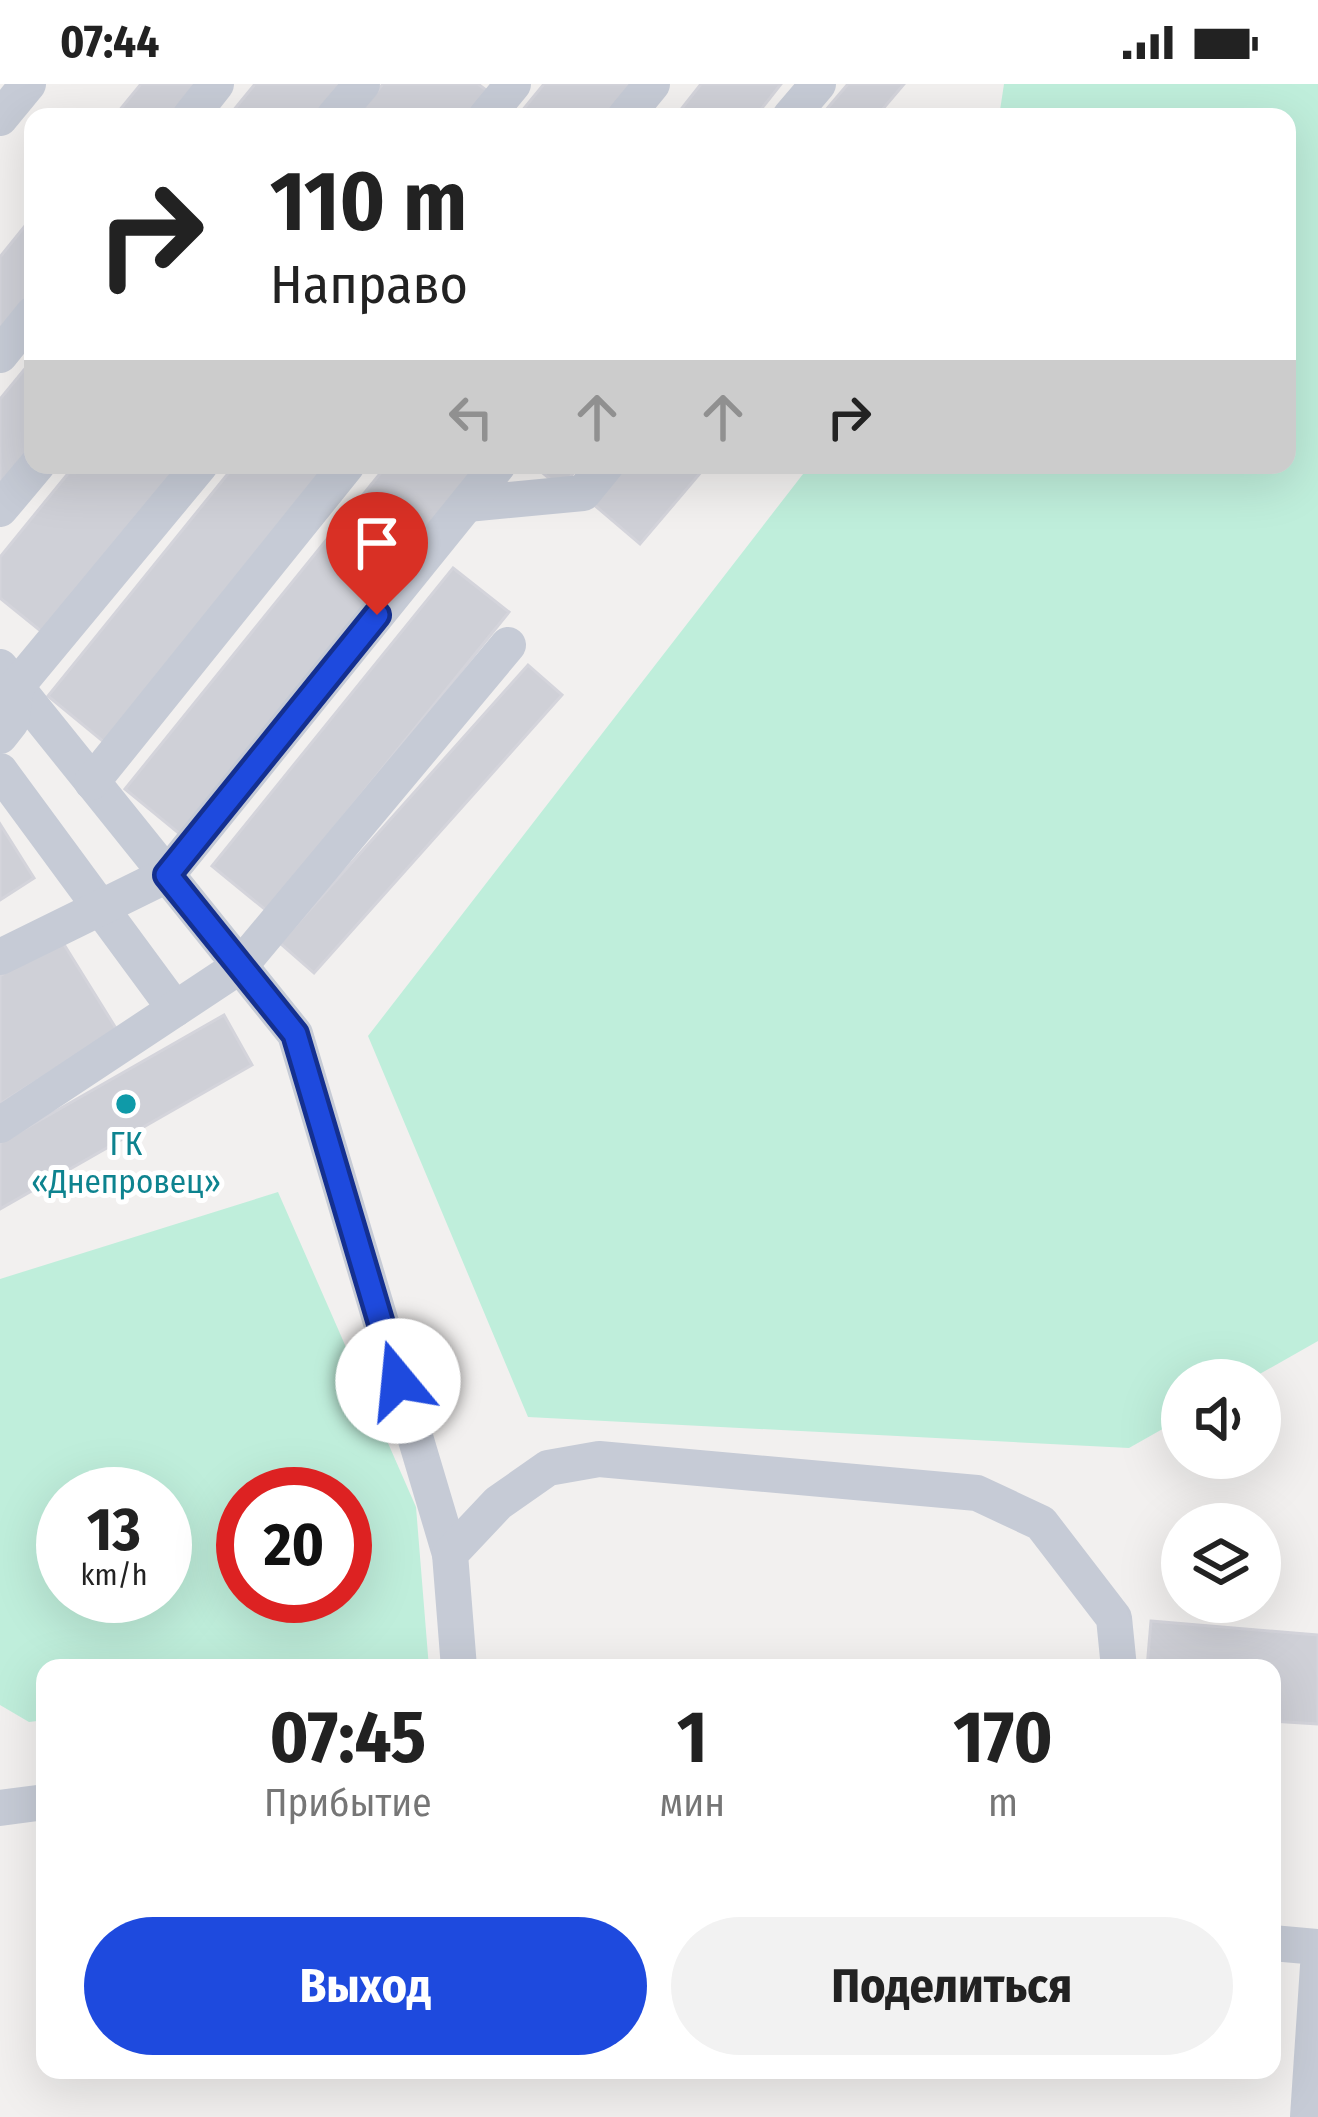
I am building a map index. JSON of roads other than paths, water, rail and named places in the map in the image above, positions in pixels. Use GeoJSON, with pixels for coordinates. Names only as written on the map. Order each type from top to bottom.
{"type":"FeatureCollection","features":[{"type":"Feature","properties":{"kind":"street"},"geometry":{"type":"LineString","coordinates":[[0,118],[28,84]]}},
{"type":"Feature","properties":{"kind":"street"},"geometry":{"type":"LineString","coordinates":[[197,108],[216,84]]}},
{"type":"Feature","properties":{"kind":"street"},"geometry":{"type":"LineString","coordinates":[[342,108],[362,84]]}},
{"type":"Feature","properties":{"kind":"street"},"geometry":{"type":"LineString","coordinates":[[632,108],[652,84]]}},
{"type":"Feature","properties":{"kind":"street"},"geometry":{"type":"LineString","coordinates":[[798,108],[818,84]]}},
{"type":"Feature","properties":{"kind":"street"},"geometry":{"type":"LineString","coordinates":[[0,355],[24,325]]}},
{"type":"Feature","properties":{"kind":"street"},"geometry":{"type":"LineString","coordinates":[[0,509],[29,474]]}},
{"type":"Feature","properties":{"kind":"street"},"geometry":{"type":"LineString","coordinates":[[0,736],[10,722],[8,677],[192,474]]}},
{"type":"Feature","properties":{"kind":"street"},"geometry":{"type":"LineString","coordinates":[[92,782],[339,474]]}},
{"type":"Feature","properties":{"kind":"street"},"geometry":{"type":"LineString","coordinates":[[0,957],[167,875],[492,474]]}},
{"type":"Feature","properties":{"kind":"street"},"geometry":{"type":"LineString","coordinates":[[467,504],[584,493],[599,474]]}},
{"type":"Feature","properties":{"kind":"street"},"geometry":{"type":"LineString","coordinates":[[0,1125],[240,966],[508,645]]}},
{"type":"Feature","properties":{"kind":"street"},"geometry":{"type":"LineString","coordinates":[[8,677],[295,1034],[450,1554],[458,1659]]}},
{"type":"Feature","properties":{"kind":"street"},"geometry":{"type":"LineString","coordinates":[[0,770],[175,1009]]}},
{"type":"Feature","properties":{"kind":"street"},"geometry":{"type":"LineString","coordinates":[[450,1554],[498,1503],[548,1468],[599,1459],[977,1493],[1041,1522],[1114,1618],[1118,1659]]}},
{"type":"Feature","properties":{"kind":"street"},"geometry":{"type":"LineString","coordinates":[[0,1808],[36,1803]]}},
{"type":"Feature","properties":{"kind":"street"},"geometry":{"type":"LineString","coordinates":[[1281,1944],[1318,1947]]}},
{"type":"Feature","properties":{"kind":"street"},"geometry":{"type":"LineString","coordinates":[[1307,2117],[1318,1966]]}},
{"type":"Feature","properties":{"kind":"place","name":"ГК «Днепровец»"},"geometry":{"type":"Point","coordinates":[126,1104]}}]}
